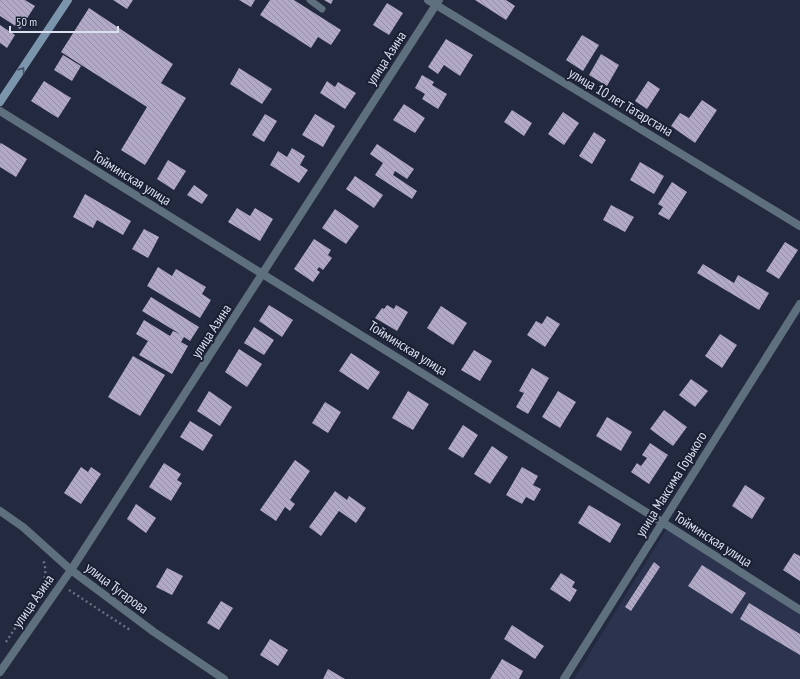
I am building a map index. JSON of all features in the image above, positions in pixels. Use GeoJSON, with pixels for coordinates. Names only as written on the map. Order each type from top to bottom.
{"type":"FeatureCollection","features":[{"type":"Feature","properties":{"kind":"main road"},"geometry":{"type":"LineString","coordinates":[[0,102],[68,0]]}},
{"type":"Feature","properties":{"kind":"street","name":"улица 10 лет Татарстана"},"geometry":{"type":"LineString","coordinates":[[428,0],[437,2],[800,226]]}},
{"type":"Feature","properties":{"kind":"street","name":"улица Азина"},"geometry":{"type":"LineString","coordinates":[[0,672],[71,570],[437,2]]}},
{"type":"Feature","properties":{"kind":"street","name":"Тойминская улица"},"geometry":{"type":"LineString","coordinates":[[0,111],[662,522],[800,610]]}},
{"type":"Feature","properties":{"kind":"street","name":"улица Максима Горького"},"geometry":{"type":"LineString","coordinates":[[564,679],[800,304]]}},
{"type":"Feature","properties":{"kind":"street","name":"улица Тугарова"},"geometry":{"type":"LineString","coordinates":[[0,511],[23,527],[71,570],[154,632],[224,679]]}},
{"type":"Feature","properties":{"kind":"lane"},"geometry":{"type":"LineString","coordinates":[[310,0],[322,9]]}},
{"type":"Feature","properties":{"kind":"path"},"geometry":{"type":"LineString","coordinates":[[4,644],[42,587],[45,578],[45,564],[42,559]]}},
{"type":"Feature","properties":{"kind":"path"},"geometry":{"type":"LineString","coordinates":[[45,578],[60,585],[132,631]]}},
{"type":"Feature","properties":{"kind":"shaded area"},"geometry":{"type":"Polygon","coordinates":[[[666,530],[677,534],[800,614],[800,679],[574,679],[666,530]]]}},
{"type":"Feature","properties":{"kind":"building"},"geometry":{"type":"Polygon","coordinates":[[[0,0],[25,0],[35,6],[20,29],[0,16],[0,0]]]}},
{"type":"Feature","properties":{"kind":"building"},"geometry":{"type":"Polygon","coordinates":[[[113,0],[133,0],[127,9],[113,0]]]}},
{"type":"Feature","properties":{"kind":"building"},"geometry":{"type":"Polygon","coordinates":[[[239,0],[255,0],[251,7],[239,0]]]}},
{"type":"Feature","properties":{"kind":"building"},"geometry":{"type":"Polygon","coordinates":[[[270,0],[294,0],[341,30],[331,45],[318,37],[311,48],[260,15],[270,0]]]}},
{"type":"Feature","properties":{"kind":"building"},"geometry":{"type":"Polygon","coordinates":[[[324,0],[333,0],[331,4],[324,0]]]}},
{"type":"Feature","properties":{"kind":"building"},"geometry":{"type":"Polygon","coordinates":[[[475,0],[506,0],[515,6],[506,20],[475,0]]]}},
{"type":"Feature","properties":{"kind":"building"},"geometry":{"type":"Polygon","coordinates":[[[387,3],[403,13],[389,35],[373,25],[387,3]]]}},
{"type":"Feature","properties":{"kind":"building"},"geometry":{"type":"Polygon","coordinates":[[[89,8],[173,64],[161,83],[186,98],[145,165],[121,150],[147,107],[61,52],[89,8]]]}},
{"type":"Feature","properties":{"kind":"building"},"geometry":{"type":"Polygon","coordinates":[[[0,25],[15,35],[7,48],[0,43],[0,25]]]}},
{"type":"Feature","properties":{"kind":"building"},"geometry":{"type":"Polygon","coordinates":[[[582,35],[599,45],[583,71],[566,60],[582,35]]]}},
{"type":"Feature","properties":{"kind":"building"},"geometry":{"type":"Polygon","coordinates":[[[446,39],[473,55],[460,76],[444,65],[438,74],[428,67],[446,39]]]}},
{"type":"Feature","properties":{"kind":"building"},"geometry":{"type":"Polygon","coordinates":[[[601,54],[619,65],[607,86],[589,75],[601,54]]]}},
{"type":"Feature","properties":{"kind":"building"},"geometry":{"type":"Polygon","coordinates":[[[63,55],[81,66],[72,81],[54,70],[63,55]]]}},
{"type":"Feature","properties":{"kind":"building"},"geometry":{"type":"Polygon","coordinates":[[[239,68],[272,89],[262,104],[230,84],[239,68]]]}},
{"type":"Feature","properties":{"kind":"building"},"geometry":{"type":"Polygon","coordinates":[[[422,75],[434,82],[432,85],[447,94],[438,109],[422,99],[425,94],[415,88],[422,75]]]}},
{"type":"Feature","properties":{"kind":"building"},"geometry":{"type":"Polygon","coordinates":[[[44,81],[71,98],[58,118],[31,101],[44,81]]]}},
{"type":"Feature","properties":{"kind":"building"},"geometry":{"type":"Polygon","coordinates":[[[327,81],[335,87],[338,82],[356,93],[345,109],[320,93],[327,81]]]}},
{"type":"Feature","properties":{"kind":"building"},"geometry":{"type":"Polygon","coordinates":[[[648,81],[660,89],[647,109],[635,101],[648,81]]]}},
{"type":"Feature","properties":{"kind":"building"},"geometry":{"type":"Polygon","coordinates":[[[702,100],[717,110],[695,143],[671,126],[680,113],[689,118],[702,100]]]}},
{"type":"Feature","properties":{"kind":"building"},"geometry":{"type":"Polygon","coordinates":[[[404,104],[425,118],[415,133],[393,120],[404,104]]]}},
{"type":"Feature","properties":{"kind":"building"},"geometry":{"type":"Polygon","coordinates":[[[512,110],[532,123],[524,136],[504,122],[512,110]]]}},
{"type":"Feature","properties":{"kind":"building"},"geometry":{"type":"Polygon","coordinates":[[[563,112],[579,123],[564,145],[548,134],[563,112]]]}},
{"type":"Feature","properties":{"kind":"building"},"geometry":{"type":"Polygon","coordinates":[[[265,114],[277,121],[264,142],[252,135],[265,114]]]}},
{"type":"Feature","properties":{"kind":"building"},"geometry":{"type":"Polygon","coordinates":[[[315,114],[335,126],[323,147],[302,135],[315,114]]]}},
{"type":"Feature","properties":{"kind":"building"},"geometry":{"type":"Polygon","coordinates":[[[594,132],[606,140],[592,164],[579,156],[594,132]]]}},
{"type":"Feature","properties":{"kind":"building"},"geometry":{"type":"Polygon","coordinates":[[[1,143],[27,159],[16,177],[0,167],[1,143]]]}},
{"type":"Feature","properties":{"kind":"building"},"geometry":{"type":"Polygon","coordinates":[[[377,144],[414,169],[407,179],[395,171],[393,175],[417,191],[412,199],[375,175],[383,163],[370,154],[377,144]]]}},
{"type":"Feature","properties":{"kind":"building"},"geometry":{"type":"Polygon","coordinates":[[[292,148],[305,156],[300,165],[308,170],[299,183],[270,165],[278,151],[287,157],[292,148]]]}},
{"type":"Feature","properties":{"kind":"building"},"geometry":{"type":"Polygon","coordinates":[[[168,160],[186,171],[174,190],[157,179],[168,160]]]}},
{"type":"Feature","properties":{"kind":"building"},"geometry":{"type":"Polygon","coordinates":[[[640,162],[664,176],[654,194],[630,180],[640,162]]]}},
{"type":"Feature","properties":{"kind":"building"},"geometry":{"type":"Polygon","coordinates":[[[355,176],[383,195],[374,208],[346,189],[355,176]]]}},
{"type":"Feature","properties":{"kind":"building"},"geometry":{"type":"Polygon","coordinates":[[[672,182],[687,192],[669,220],[658,214],[663,207],[658,204],[672,182]]]}},
{"type":"Feature","properties":{"kind":"building"},"geometry":{"type":"Polygon","coordinates":[[[194,185],[208,195],[202,204],[187,195],[194,185]]]}},
{"type":"Feature","properties":{"kind":"building"},"geometry":{"type":"Polygon","coordinates":[[[85,194],[131,221],[123,235],[97,220],[93,228],[73,217],[85,194]]]}},
{"type":"Feature","properties":{"kind":"building"},"geometry":{"type":"Polygon","coordinates":[[[611,205],[634,217],[625,232],[603,220],[611,205]]]}},
{"type":"Feature","properties":{"kind":"building"},"geometry":{"type":"Polygon","coordinates":[[[237,208],[250,216],[255,208],[273,219],[260,241],[228,222],[237,208]]]}},
{"type":"Feature","properties":{"kind":"building"},"geometry":{"type":"Polygon","coordinates":[[[335,209],[359,226],[346,244],[322,228],[335,209]]]}},
{"type":"Feature","properties":{"kind":"building"},"geometry":{"type":"Polygon","coordinates":[[[144,229],[159,237],[148,258],[132,249],[144,229]]]}},
{"type":"Feature","properties":{"kind":"building"},"geometry":{"type":"Polygon","coordinates":[[[314,239],[331,250],[328,255],[332,258],[323,270],[319,267],[317,270],[320,272],[313,282],[294,269],[314,239]]]}},
{"type":"Feature","properties":{"kind":"building"},"geometry":{"type":"Polygon","coordinates":[[[785,242],[798,250],[779,279],[766,271],[785,242]]]}},
{"type":"Feature","properties":{"kind":"building"},"geometry":{"type":"Polygon","coordinates":[[[703,264],[734,283],[738,275],[769,293],[759,310],[697,273],[703,264]]]}},
{"type":"Feature","properties":{"kind":"building"},"geometry":{"type":"Polygon","coordinates":[[[158,267],[172,276],[176,269],[206,287],[202,294],[211,300],[200,318],[147,286],[158,267]]]}},
{"type":"Feature","properties":{"kind":"building"},"geometry":{"type":"Polygon","coordinates":[[[151,297],[199,327],[190,341],[184,337],[181,342],[188,346],[172,374],[139,355],[148,341],[136,334],[144,320],[170,336],[173,331],[180,334],[142,311],[151,297]]]}},
{"type":"Feature","properties":{"kind":"building"},"geometry":{"type":"Polygon","coordinates":[[[269,305],[293,320],[282,337],[259,321],[269,305]]]}},
{"type":"Feature","properties":{"kind":"building"},"geometry":{"type":"Polygon","coordinates":[[[387,305],[394,309],[396,305],[408,312],[397,331],[375,318],[382,308],[384,309],[387,305]]]}},
{"type":"Feature","properties":{"kind":"building"},"geometry":{"type":"Polygon","coordinates":[[[441,306],[467,323],[453,345],[427,328],[441,306]]]}},
{"type":"Feature","properties":{"kind":"building"},"geometry":{"type":"Polygon","coordinates":[[[547,316],[560,324],[545,347],[527,335],[536,321],[542,324],[547,316]]]}},
{"type":"Feature","properties":{"kind":"building"},"geometry":{"type":"Polygon","coordinates":[[[254,327],[274,340],[264,355],[244,343],[254,327]]]}},
{"type":"Feature","properties":{"kind":"building"},"geometry":{"type":"Polygon","coordinates":[[[720,334],[737,345],[722,368],[705,356],[720,334]]]}},
{"type":"Feature","properties":{"kind":"building"},"geometry":{"type":"Polygon","coordinates":[[[239,349],[262,364],[247,387],[225,372],[239,349]]]}},
{"type":"Feature","properties":{"kind":"building"},"geometry":{"type":"Polygon","coordinates":[[[474,350],[492,361],[480,381],[461,370],[474,350]]]}},
{"type":"Feature","properties":{"kind":"building"},"geometry":{"type":"Polygon","coordinates":[[[351,353],[380,372],[368,390],[339,371],[351,353]]]}},
{"type":"Feature","properties":{"kind":"building"},"geometry":{"type":"Polygon","coordinates":[[[133,356],[165,375],[140,416],[108,397],[133,356]]]}},
{"type":"Feature","properties":{"kind":"building"},"geometry":{"type":"Polygon","coordinates":[[[532,368],[549,378],[528,414],[516,407],[524,393],[519,391],[532,368]]]}},
{"type":"Feature","properties":{"kind":"building"},"geometry":{"type":"Polygon","coordinates":[[[691,379],[708,391],[695,407],[679,395],[691,379]]]}},
{"type":"Feature","properties":{"kind":"building"},"geometry":{"type":"Polygon","coordinates":[[[209,391],[232,407],[220,426],[197,411],[209,391]]]}},
{"type":"Feature","properties":{"kind":"building"},"geometry":{"type":"Polygon","coordinates":[[[408,391],[429,404],[413,430],[392,418],[408,391]]]}},
{"type":"Feature","properties":{"kind":"building"},"geometry":{"type":"Polygon","coordinates":[[[558,391],[576,402],[560,428],[542,417],[558,391]]]}},
{"type":"Feature","properties":{"kind":"building"},"geometry":{"type":"Polygon","coordinates":[[[325,402],[341,412],[328,433],[312,423],[325,402]]]}},
{"type":"Feature","properties":{"kind":"building"},"geometry":{"type":"Polygon","coordinates":[[[664,410],[687,427],[673,446],[650,429],[664,410]]]}},
{"type":"Feature","properties":{"kind":"building"},"geometry":{"type":"Polygon","coordinates":[[[607,417],[632,432],[621,451],[596,436],[607,417]]]}},
{"type":"Feature","properties":{"kind":"building"},"geometry":{"type":"Polygon","coordinates":[[[190,421],[213,435],[203,451],[180,437],[190,421]]]}},
{"type":"Feature","properties":{"kind":"building"},"geometry":{"type":"Polygon","coordinates":[[[463,425],[478,435],[463,458],[448,449],[463,425]]]}},
{"type":"Feature","properties":{"kind":"building"},"geometry":{"type":"Polygon","coordinates":[[[650,443],[668,455],[649,484],[631,472],[637,463],[641,466],[647,458],[642,455],[650,443]]]}},
{"type":"Feature","properties":{"kind":"building"},"geometry":{"type":"Polygon","coordinates":[[[492,446],[508,457],[490,484],[474,474],[492,446]]]}},
{"type":"Feature","properties":{"kind":"building"},"geometry":{"type":"Polygon","coordinates":[[[295,460],[310,471],[290,500],[295,504],[290,511],[285,507],[276,521],[260,510],[295,460]]]}},
{"type":"Feature","properties":{"kind":"building"},"geometry":{"type":"Polygon","coordinates":[[[164,463],[181,474],[177,480],[182,483],[171,501],[149,487],[164,463]]]}},
{"type":"Feature","properties":{"kind":"building"},"geometry":{"type":"Polygon","coordinates":[[[81,467],[88,472],[91,467],[101,474],[81,504],[64,493],[81,467]]]}},
{"type":"Feature","properties":{"kind":"building"},"geometry":{"type":"Polygon","coordinates":[[[522,467],[538,476],[533,485],[541,489],[534,501],[526,497],[522,504],[506,495],[522,467]]]}},
{"type":"Feature","properties":{"kind":"building"},"geometry":{"type":"Polygon","coordinates":[[[745,485],[765,498],[752,519],[732,506],[745,485]]]}},
{"type":"Feature","properties":{"kind":"building"},"geometry":{"type":"Polygon","coordinates":[[[335,491],[347,500],[349,496],[366,508],[356,523],[339,511],[321,536],[309,527],[335,491]]]}},
{"type":"Feature","properties":{"kind":"building"},"geometry":{"type":"Polygon","coordinates":[[[136,504],[156,518],[146,533],[127,519],[136,504]]]}},
{"type":"Feature","properties":{"kind":"building"},"geometry":{"type":"Polygon","coordinates":[[[589,505],[621,524],[610,543],[578,523],[589,505]]]}},
{"type":"Feature","properties":{"kind":"building"},"geometry":{"type":"Polygon","coordinates":[[[794,553],[800,556],[800,581],[783,570],[794,553]]]}},
{"type":"Feature","properties":{"kind":"building"},"geometry":{"type":"Polygon","coordinates":[[[654,562],[660,567],[631,611],[625,607],[654,562]]]}},
{"type":"Feature","properties":{"kind":"building"},"geometry":{"type":"Polygon","coordinates":[[[702,565],[746,593],[732,614],[688,586],[702,565]]]}},
{"type":"Feature","properties":{"kind":"building"},"geometry":{"type":"Polygon","coordinates":[[[167,568],[183,576],[172,595],[156,587],[167,568]]]}},
{"type":"Feature","properties":{"kind":"building"},"geometry":{"type":"Polygon","coordinates":[[[561,573],[575,582],[572,587],[577,590],[570,602],[550,589],[561,573]]]}},
{"type":"Feature","properties":{"kind":"building"},"geometry":{"type":"Polygon","coordinates":[[[221,601],[233,608],[219,630],[207,623],[221,601]]]}},
{"type":"Feature","properties":{"kind":"building"},"geometry":{"type":"Polygon","coordinates":[[[749,603],[800,634],[800,655],[740,619],[749,603]]]}},
{"type":"Feature","properties":{"kind":"building"},"geometry":{"type":"Polygon","coordinates":[[[512,625],[544,646],[535,659],[504,639],[512,625]]]}},
{"type":"Feature","properties":{"kind":"building"},"geometry":{"type":"Polygon","coordinates":[[[270,639],[288,650],[278,666],[260,655],[270,639]]]}},
{"type":"Feature","properties":{"kind":"building"},"geometry":{"type":"Polygon","coordinates":[[[502,659],[523,671],[519,679],[490,679],[502,659]]]}},
{"type":"Feature","properties":{"kind":"building"},"geometry":{"type":"Polygon","coordinates":[[[328,669],[345,679],[323,679],[328,669]]]}}]}
